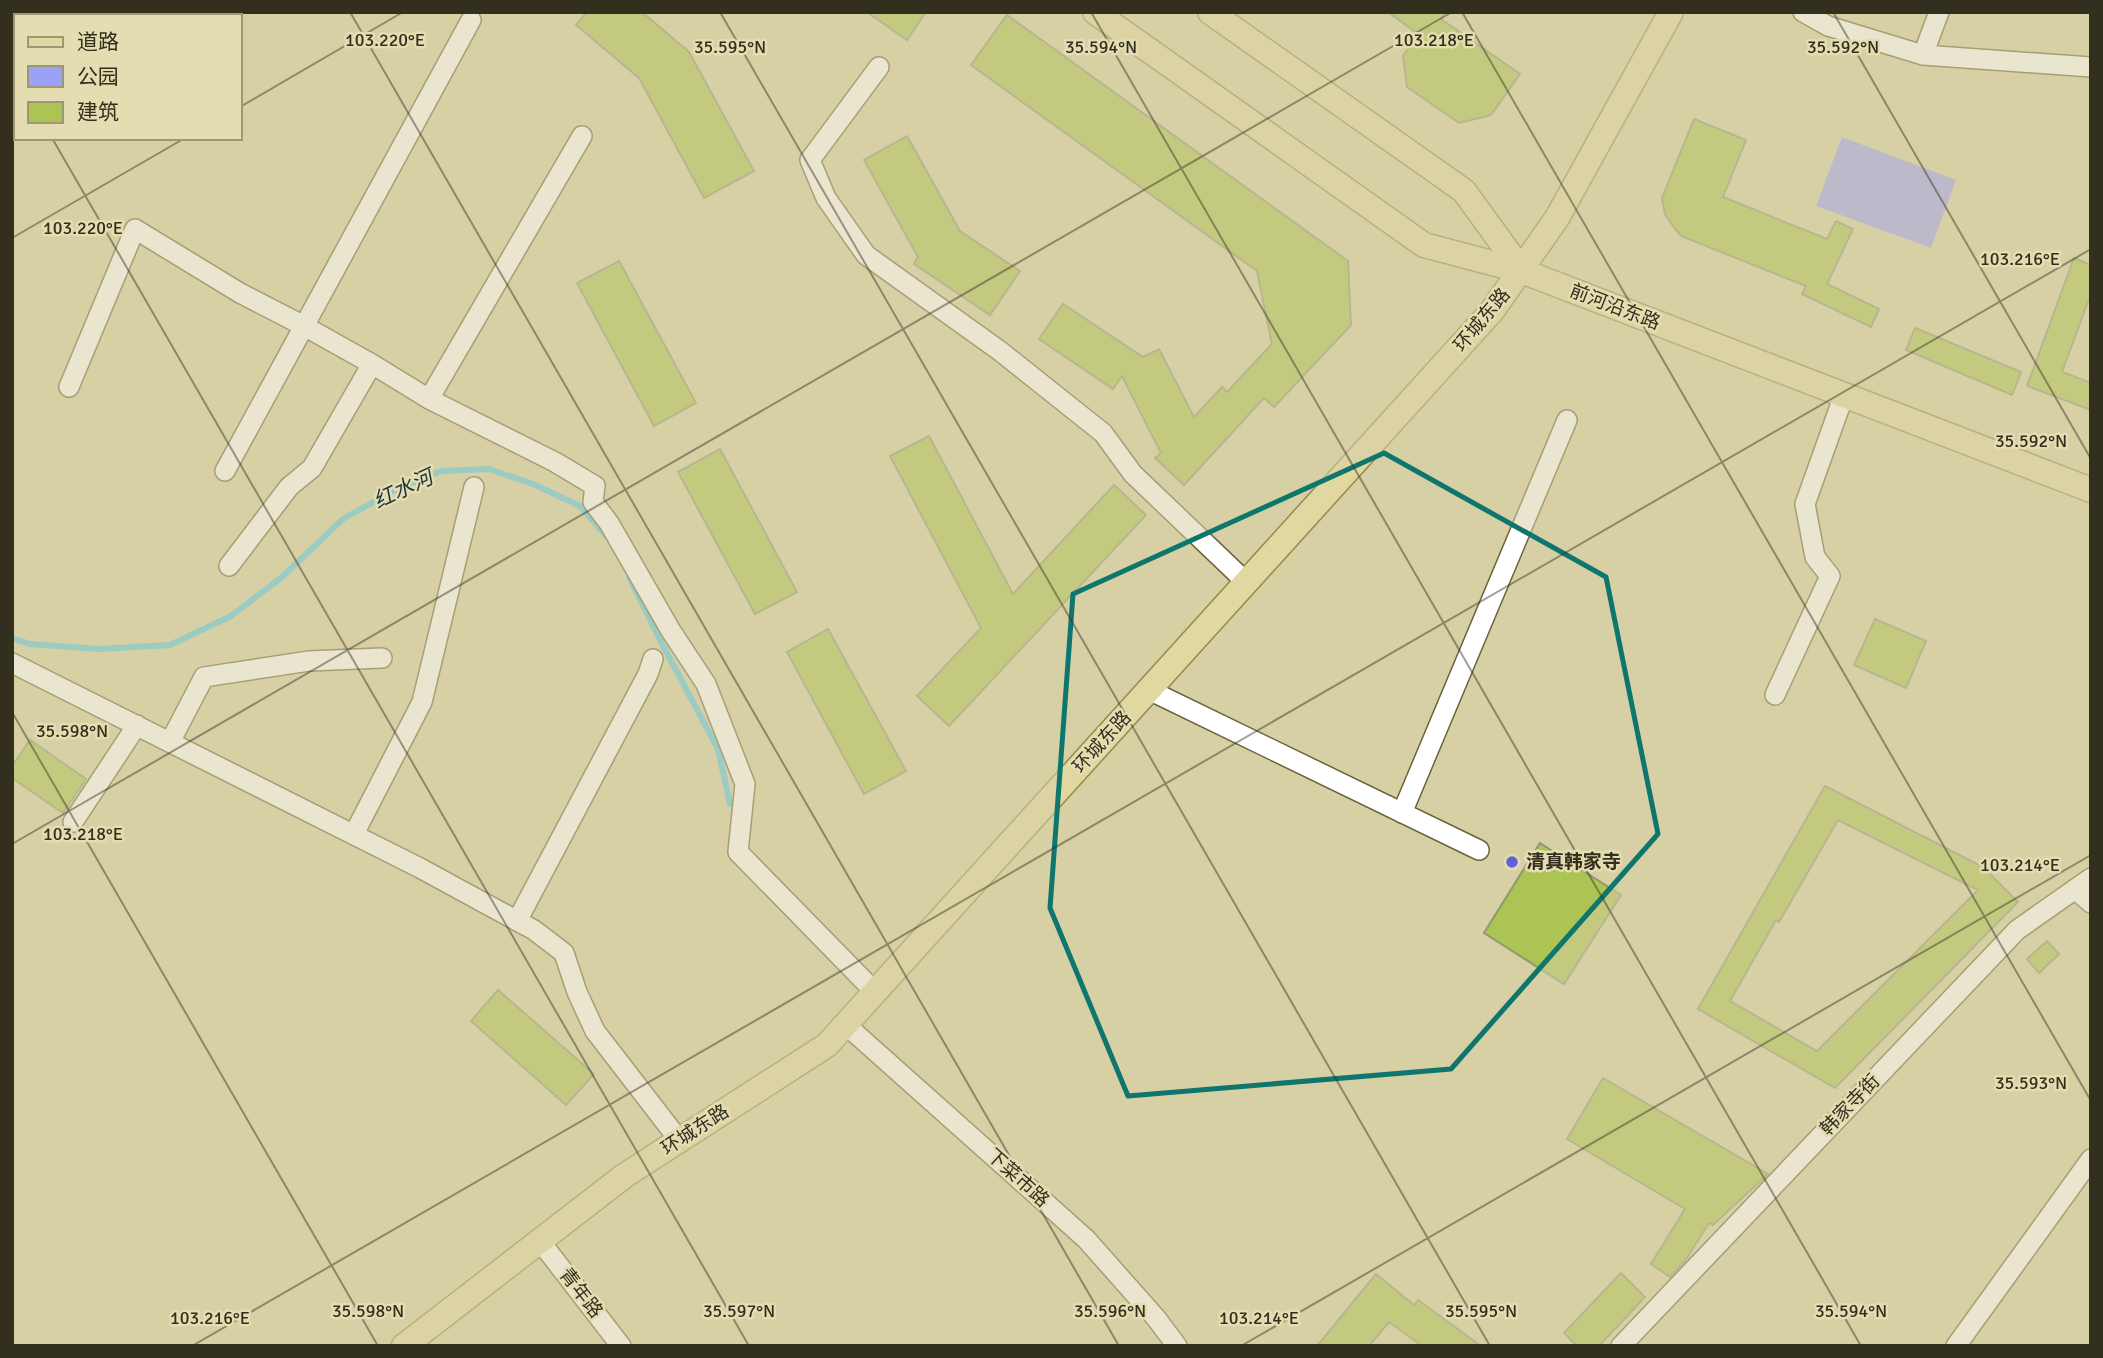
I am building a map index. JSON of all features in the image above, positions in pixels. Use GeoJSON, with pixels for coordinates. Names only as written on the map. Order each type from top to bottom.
{"type":"FeatureCollection","features":[{"type":"Feature","properties":{"kind":"main road","name":"前河沿东路"},"geometry":{"type":"LineString","coordinates":[[1095,12],[1424,245],[1521,271],[2091,491]]}},
{"type":"Feature","properties":{"kind":"main road"},"geometry":{"type":"LineString","coordinates":[[1210,12],[1464,191],[1521,271]]}},
{"type":"Feature","properties":{"kind":"main road","name":"环城东路"},"geometry":{"type":"LineString","coordinates":[[404,1346],[624,1175],[827,1045],[1492,311],[1557,218],[1671,12]]}},
{"type":"Feature","properties":{"kind":"street"},"geometry":{"type":"LineString","coordinates":[[1802,12],[1828,26],[1923,55],[2091,66]]}},
{"type":"Feature","properties":{"kind":"street"},"geometry":{"type":"LineString","coordinates":[[1923,55],[1939,12]]}},
{"type":"Feature","properties":{"kind":"street"},"geometry":{"type":"LineString","coordinates":[[225,471],[471,20]]}},
{"type":"Feature","properties":{"kind":"street"},"geometry":{"type":"LineString","coordinates":[[879,67],[810,160],[826,198],[858,244],[866,255],[1000,351],[1103,433],[1133,474],[1246,582]]}},
{"type":"Feature","properties":{"kind":"street"},"geometry":{"type":"LineString","coordinates":[[429,399],[582,135]]}},
{"type":"Feature","properties":{"kind":"street"},"geometry":{"type":"LineString","coordinates":[[69,387],[135,229],[240,293],[372,364],[429,399],[555,462],[595,486],[593,502],[609,523],[671,631],[706,684],[745,784],[738,852],[875,992]]}},
{"type":"Feature","properties":{"kind":"street"},"geometry":{"type":"LineString","coordinates":[[229,566],[289,487],[312,468],[372,364]]}},
{"type":"Feature","properties":{"kind":"street"},"geometry":{"type":"LineString","coordinates":[[1775,695],[1830,576],[1815,557],[1805,504],[1844,395]]}},
{"type":"Feature","properties":{"kind":"street"},"geometry":{"type":"LineString","coordinates":[[1402,813],[1567,420]]}},
{"type":"Feature","properties":{"kind":"street"},"geometry":{"type":"LineString","coordinates":[[354,834],[422,702],[474,487]]}},
{"type":"Feature","properties":{"kind":"street"},"geometry":{"type":"LineString","coordinates":[[170,742],[204,677],[309,661],[382,658]]}},
{"type":"Feature","properties":{"kind":"street"},"geometry":{"type":"LineString","coordinates":[[517,920],[648,674],[653,659]]}},
{"type":"Feature","properties":{"kind":"street"},"geometry":{"type":"LineString","coordinates":[[12,663],[354,834],[534,930],[564,953],[577,992],[595,1031],[679,1140]]}},
{"type":"Feature","properties":{"kind":"street"},"geometry":{"type":"LineString","coordinates":[[1149,690],[1479,850]]}},
{"type":"Feature","properties":{"kind":"street"},"geometry":{"type":"LineString","coordinates":[[73,822],[136,725]]}},
{"type":"Feature","properties":{"kind":"street"},"geometry":{"type":"LineString","coordinates":[[2083,884],[2091,903]]}},
{"type":"Feature","properties":{"kind":"street","name":"韩家寺街"},"geometry":{"type":"LineString","coordinates":[[1621,1346],[2017,930],[2083,884]]}},
{"type":"Feature","properties":{"kind":"street","name":"下菜市路"},"geometry":{"type":"LineString","coordinates":[[846,1024],[1086,1239],[1156,1318],[1177,1346]]}},
{"type":"Feature","properties":{"kind":"street"},"geometry":{"type":"LineString","coordinates":[[1956,1346],[2091,1159]]}},
{"type":"Feature","properties":{"kind":"street","name":"青年路"},"geometry":{"type":"LineString","coordinates":[[540,1241],[621,1346]]}},
{"type":"Feature","properties":{"kind":"highlighted area"},"geometry":{"type":"Polygon","coordinates":[[[1384,453],[1606,577],[1658,834],[1451,1069],[1128,1096],[1050,908],[1073,594],[1384,453]]]}},
{"type":"Feature","properties":{"kind":"green space"},"geometry":{"type":"Polygon","coordinates":[[[1842,137],[1956,180],[1931,248],[1816,206],[1842,137]]]}},
{"type":"Feature","properties":{"kind":"building"},"geometry":{"type":"Polygon","coordinates":[[[587,12],[642,12],[689,52],[754,171],[704,198],[639,78],[576,25],[587,12]]]}},
{"type":"Feature","properties":{"kind":"building"},"geometry":{"type":"Polygon","coordinates":[[[867,12],[926,12],[907,40],[867,12]]]}},
{"type":"Feature","properties":{"kind":"building"},"geometry":{"type":"Polygon","coordinates":[[[1388,12],[1446,12],[1441,19],[1520,74],[1491,115],[1459,123],[1407,87],[1403,56],[1418,34],[1388,12]]]}},
{"type":"Feature","properties":{"kind":"building"},"geometry":{"type":"Polygon","coordinates":[[[1007,15],[1348,261],[1351,325],[1274,407],[1264,398],[1184,485],[1155,458],[1161,453],[1122,376],[1113,389],[1039,339],[1063,304],[1143,357],[1159,349],[1194,417],[1222,387],[1227,392],[1272,344],[1257,271],[971,65],[1007,15]]]}},
{"type":"Feature","properties":{"kind":"building"},"geometry":{"type":"Polygon","coordinates":[[[1694,119],[1746,140],[1723,197],[1827,239],[1836,221],[1853,229],[1827,284],[1879,309],[1871,327],[1802,294],[1806,286],[1681,236],[1675,229],[1665,214],[1662,198],[1694,119]]]}},
{"type":"Feature","properties":{"kind":"building"},"geometry":{"type":"Polygon","coordinates":[[[907,136],[960,231],[1020,271],[990,315],[914,264],[918,257],[864,160],[907,136]]]}},
{"type":"Feature","properties":{"kind":"building"},"geometry":{"type":"Polygon","coordinates":[[[2074,258],[2091,265],[2091,293],[2062,372],[2091,383],[2091,410],[2027,386],[2074,258]]]}},
{"type":"Feature","properties":{"kind":"building"},"geometry":{"type":"Polygon","coordinates":[[[619,261],[696,403],[654,426],[577,283],[619,261]]]}},
{"type":"Feature","properties":{"kind":"building"},"geometry":{"type":"Polygon","coordinates":[[[1915,328],[2021,372],[2012,395],[1906,350],[1915,328]]]}},
{"type":"Feature","properties":{"kind":"building"},"geometry":{"type":"Polygon","coordinates":[[[929,436],[1013,594],[1114,485],[1146,515],[949,726],[917,696],[981,628],[890,456],[929,436]]]}},
{"type":"Feature","properties":{"kind":"building"},"geometry":{"type":"Polygon","coordinates":[[[720,449],[797,592],[755,614],[678,472],[720,449]]]}},
{"type":"Feature","properties":{"kind":"building"},"geometry":{"type":"Polygon","coordinates":[[[1875,619],[1926,641],[1906,688],[1854,665],[1875,619]]]}},
{"type":"Feature","properties":{"kind":"building"},"geometry":{"type":"Polygon","coordinates":[[[828,629],[906,771],[864,794],[787,652],[828,629]]]}},
{"type":"Feature","properties":{"kind":"building"},"geometry":{"type":"Polygon","coordinates":[[[30,740],[86,779],[63,813],[12,778],[12,766],[30,740]]]}},
{"type":"Feature","properties":{"kind":"building"},"geometry":{"type":"Polygon","coordinates":[[[1825,786],[1983,867],[2018,902],[1835,1088],[1698,1009],[1825,786]],[[1838,820],[1730,1001],[1817,1051],[1978,890],[1838,820]]]}},
{"type":"Feature","properties":{"kind":"building"},"geometry":{"type":"Polygon","coordinates":[[[1540,843],[1621,895],[1564,984],[1484,933],[1540,843]]]}},
{"type":"Feature","properties":{"kind":"building"},"geometry":{"type":"Polygon","coordinates":[[[2047,941],[2059,954],[2039,973],[2027,959],[2047,941]]]}},
{"type":"Feature","properties":{"kind":"building"},"geometry":{"type":"Polygon","coordinates":[[[498,990],[594,1074],[566,1105],[471,1021],[498,990]]]}},
{"type":"Feature","properties":{"kind":"building"},"geometry":{"type":"Polygon","coordinates":[[[1603,1078],[1768,1174],[1713,1225],[1709,1223],[1685,1261],[1670,1277],[1651,1264],[1685,1209],[1567,1139],[1603,1078]]]}},
{"type":"Feature","properties":{"kind":"building"},"geometry":{"type":"Polygon","coordinates":[[[1621,1273],[1645,1297],[1599,1346],[1577,1346],[1564,1333],[1621,1273]]]}},
{"type":"Feature","properties":{"kind":"building"},"geometry":{"type":"Polygon","coordinates":[[[1376,1274],[1414,1305],[1418,1300],[1481,1346],[1422,1346],[1389,1322],[1369,1346],[1317,1346],[1376,1274]]]}},
{"type":"Feature","properties":{"kind":"waterway","name":"红水河"},"geometry":{"type":"LineString","coordinates":[[12,638],[30,644],[99,649],[170,645],[231,616],[282,577],[343,519],[393,491],[441,471],[489,469],[533,484],[580,506],[607,537]]}},
{"type":"Feature","properties":{"kind":"waterway","name":"红水河"},"geometry":{"type":"LineString","coordinates":[[629,577],[718,749],[730,804]]}},
{"type":"Feature","properties":{"kind":"place","name":"清真韩家寺"},"geometry":{"type":"Point","coordinates":[1512,862]}}]}
